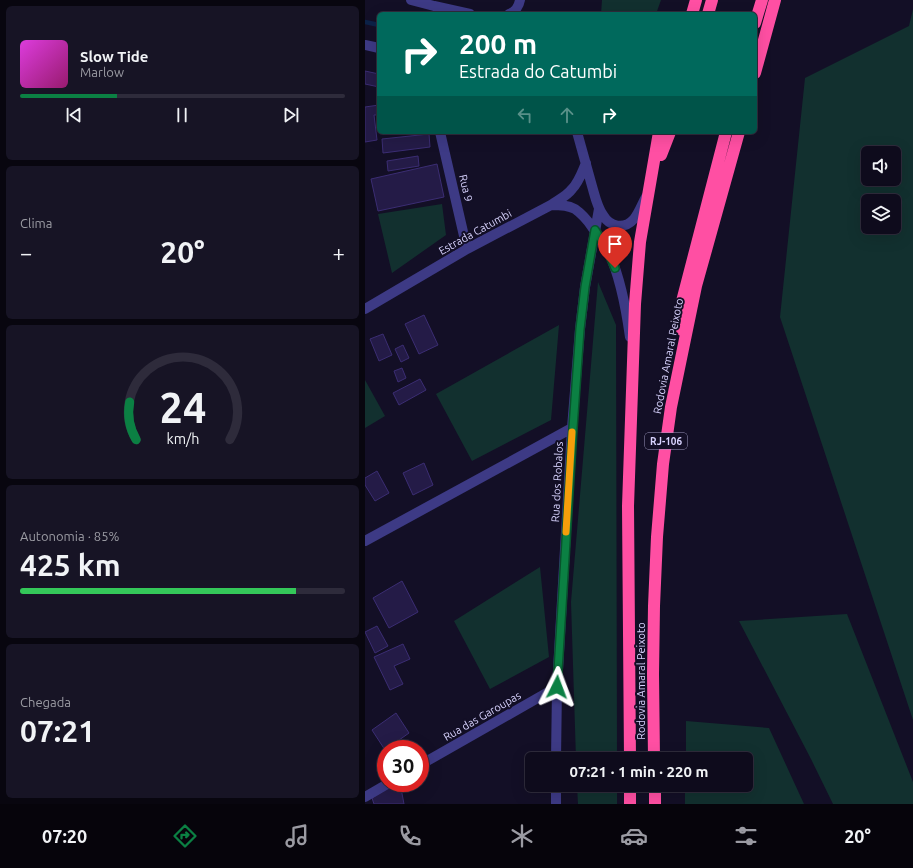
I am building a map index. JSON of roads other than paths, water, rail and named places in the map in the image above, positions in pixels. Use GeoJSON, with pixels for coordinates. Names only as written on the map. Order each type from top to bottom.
{"type":"FeatureCollection","features":[{"type":"Feature","properties":{"kind":"highway"},"geometry":{"type":"LineString","coordinates":[[693,12],[696,0]]}},
{"type":"Feature","properties":{"kind":"highway"},"geometry":{"type":"LineString","coordinates":[[709,12],[712,0]]}},
{"type":"Feature","properties":{"kind":"highway"},"geometry":{"type":"LineString","coordinates":[[757,16],[762,0]]}},
{"type":"Feature","properties":{"kind":"highway"},"geometry":{"type":"LineString","coordinates":[[757,66],[775,0]]}},
{"type":"Feature","properties":{"kind":"highway","name":"Rodovia Amaral Peixoto"},"geometry":{"type":"LineString","coordinates":[[630,752],[628,506],[635,304],[640,242],[659,134]]}},
{"type":"Feature","properties":{"kind":"highway"},"geometry":{"type":"LineString","coordinates":[[650,186],[669,134]]}},
{"type":"Feature","properties":{"kind":"highway"},"geometry":{"type":"LineString","coordinates":[[684,342],[680,309],[725,134]]}},
{"type":"Feature","properties":{"kind":"highway","name":"Rodovia Amaral Peixoto"},"geometry":{"type":"LineString","coordinates":[[654,752],[653,621],[657,537],[663,464],[671,407],[696,286],[738,134]]}},
{"type":"Feature","properties":{"kind":"highway"},"geometry":{"type":"LineString","coordinates":[[630,792],[630,804]]}},
{"type":"Feature","properties":{"kind":"highway"},"geometry":{"type":"LineString","coordinates":[[655,792],[655,804]]}},
{"type":"Feature","properties":{"kind":"street"},"geometry":{"type":"LineString","coordinates":[[411,0],[433,10],[452,12]]}},
{"type":"Feature","properties":{"kind":"street"},"geometry":{"type":"LineString","coordinates":[[512,12],[521,0]]}},
{"type":"Feature","properties":{"kind":"street"},"geometry":{"type":"LineString","coordinates":[[365,45],[377,48]]}},
{"type":"Feature","properties":{"kind":"street","name":"Rua 9"},"geometry":{"type":"LineString","coordinates":[[440,134],[467,250]]}},
{"type":"Feature","properties":{"kind":"street"},"geometry":{"type":"LineString","coordinates":[[578,134],[599,208],[603,216],[611,224],[617,226],[629,224],[634,219],[650,186]]}},
{"type":"Feature","properties":{"kind":"street","name":"Estrada Catumbi"},"geometry":{"type":"LineString","coordinates":[[365,309],[467,250],[551,205],[572,190],[586,163]]}},
{"type":"Feature","properties":{"kind":"street"},"geometry":{"type":"LineString","coordinates":[[551,205],[562,205],[575,209],[595,230],[607,249],[617,277],[627,315],[633,354]]}},
{"type":"Feature","properties":{"kind":"street","name":"Rua dos Robalos"},"geometry":{"type":"LineString","coordinates":[[557,752],[557,687],[580,329],[585,287],[599,208]]}},
{"type":"Feature","properties":{"kind":"street"},"geometry":{"type":"LineString","coordinates":[[365,541],[573,428]]}},
{"type":"Feature","properties":{"kind":"street","name":"Rua das Garoupas"},"geometry":{"type":"LineString","coordinates":[[429,760],[557,687]]}},
{"type":"Feature","properties":{"kind":"street"},"geometry":{"type":"LineString","coordinates":[[365,797],[377,790]]}},
{"type":"Feature","properties":{"kind":"street"},"geometry":{"type":"LineString","coordinates":[[556,792],[556,804]]}},
{"type":"Feature","properties":{"kind":"waterway"},"geometry":{"type":"LineString","coordinates":[[365,22],[377,25]]}}]}
